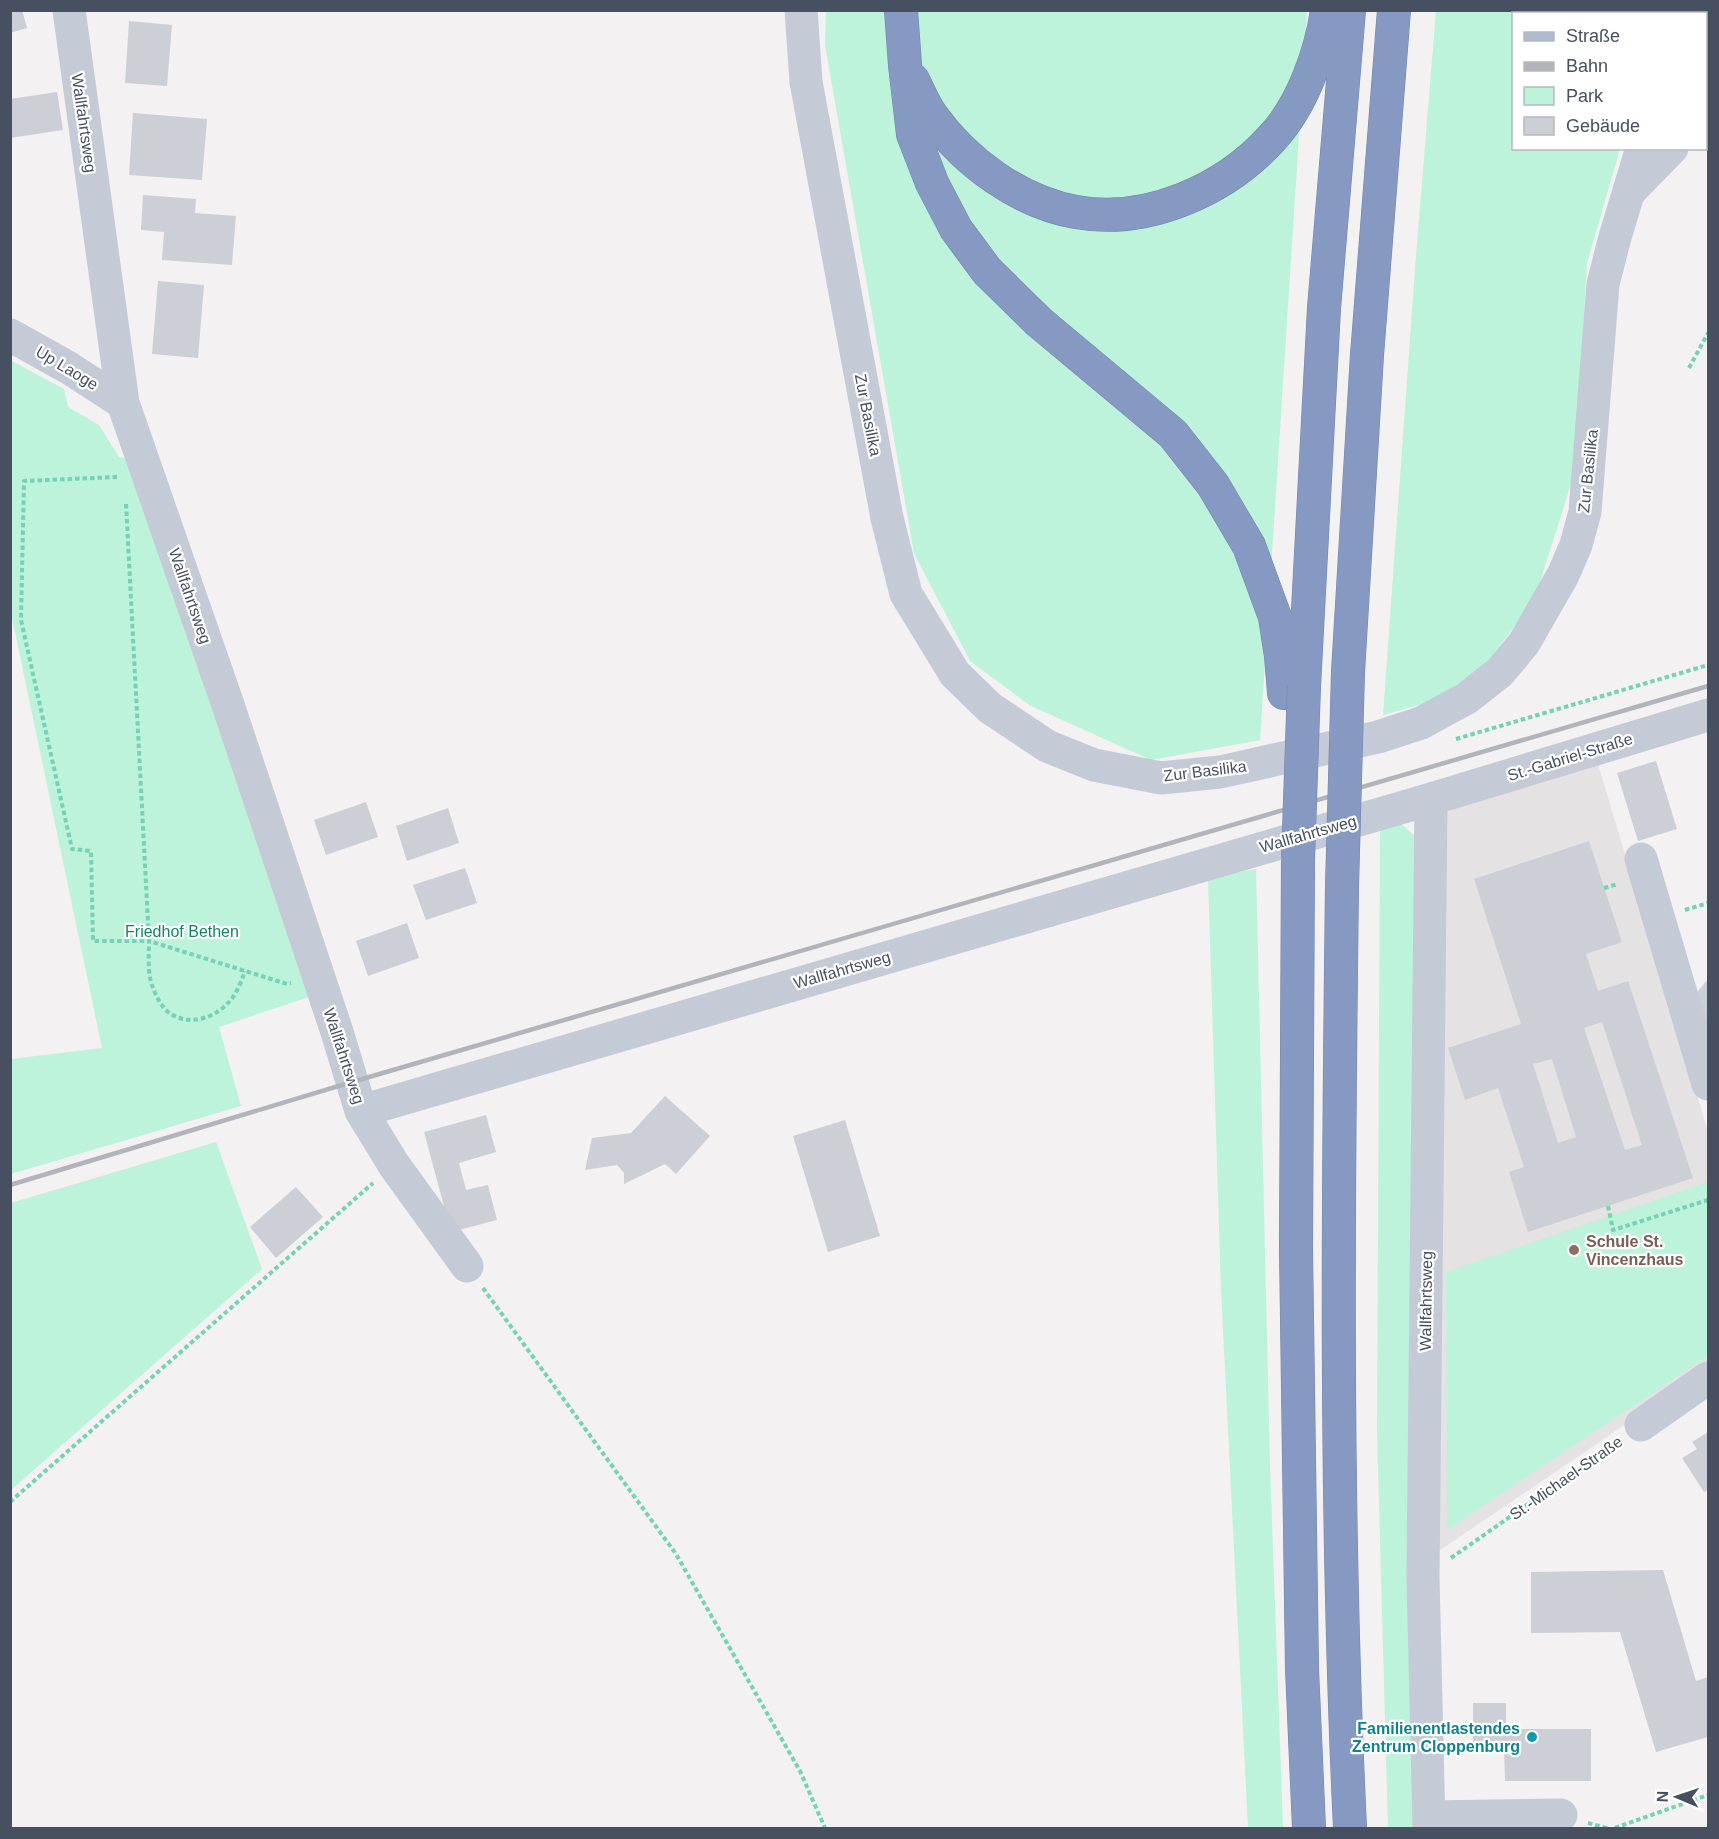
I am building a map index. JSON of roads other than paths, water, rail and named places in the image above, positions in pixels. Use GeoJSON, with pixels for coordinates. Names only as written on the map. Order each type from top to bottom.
{"type":"FeatureCollection","features":[{"type":"Feature","properties":{"kind":"highway"},"geometry":{"type":"LineString","coordinates":[[901,10],[913,134],[932,183],[956,229],[987,271],[1039,322],[1173,434],[1214,485],[1249,546],[1275,617],[1281,656],[1294,690]]}},
{"type":"Feature","properties":{"kind":"highway"},"geometry":{"type":"LineString","coordinates":[[905,65],[931,114],[948,136],[969,157],[1001,182],[1038,202],[1077,213],[1132,212],[1171,204],[1227,177],[1253,158],[1274,137],[1291,112],[1312,71],[1328,10]]}},
{"type":"Feature","properties":{"kind":"highway"},"geometry":{"type":"LineString","coordinates":[[1309,1828],[1302,1669],[1297,1367],[1298,859],[1294,690],[1349,10]]}},
{"type":"Feature","properties":{"kind":"highway"},"geometry":{"type":"LineString","coordinates":[[1350,1828],[1343,1674],[1337,1248],[1342,886],[1348,672],[1367,356],[1394,10]]}},
{"type":"Feature","properties":{"kind":"street","name":"Wallfahrtsweg"},"geometry":{"type":"LineString","coordinates":[[69,10],[123,403],[318,975],[361,1111],[1431,799],[1424,1577],[1429,1823]]}},
{"type":"Feature","properties":{"kind":"street","name":"Zur Basilika"},"geometry":{"type":"LineString","coordinates":[[801,10],[806,82],[887,518],[906,594],[955,674],[990,708],[1047,746],[1095,765],[1161,778],[1220,772],[1378,737],[1421,723],[1467,698],[1500,672],[1524,643],[1563,575],[1576,545],[1585,512],[1603,284],[1641,150]]}},
{"type":"Feature","properties":{"kind":"street","name":"Zur Basilika"},"geometry":{"type":"LineString","coordinates":[[1630,192],[1670,150]]}},
{"type":"Feature","properties":{"kind":"street","name":"Up Laoge"},"geometry":{"type":"LineString","coordinates":[[10,335],[69,368],[123,403]]}},
{"type":"Feature","properties":{"kind":"street","name":"St.-Gabriel-Straße"},"geometry":{"type":"LineString","coordinates":[[1431,799],[1708,715]]}},
{"type":"Feature","properties":{"kind":"street"},"geometry":{"type":"LineString","coordinates":[[1641,859],[1708,1084]]}},
{"type":"Feature","properties":{"kind":"street"},"geometry":{"type":"LineString","coordinates":[[361,1111],[394,1165],[467,1266]]}},
{"type":"Feature","properties":{"kind":"street"},"geometry":{"type":"LineString","coordinates":[[1641,1425],[1708,1378]]}},
{"type":"Feature","properties":{"kind":"street"},"geometry":{"type":"LineString","coordinates":[[1429,1823],[1560,1815]]}},
{"type":"Feature","properties":{"kind":"railway"},"geometry":{"type":"LineString","coordinates":[[10,1185],[352,1082],[1708,686]]}},
{"type":"Feature","properties":{"kind":"place","name":"Schule St. Vincenzhaus"},"geometry":{"type":"Point","coordinates":[1574,1250]}},
{"type":"Feature","properties":{"kind":"place","name":"Familienentlastendes Zentrum Cloppenburg"},"geometry":{"type":"Point","coordinates":[1532,1737]}},
{"type":"Feature","properties":{"kind":"park label","name":"Friedhof Bethen"},"geometry":{"type":"Point","coordinates":[182,931]}}]}
